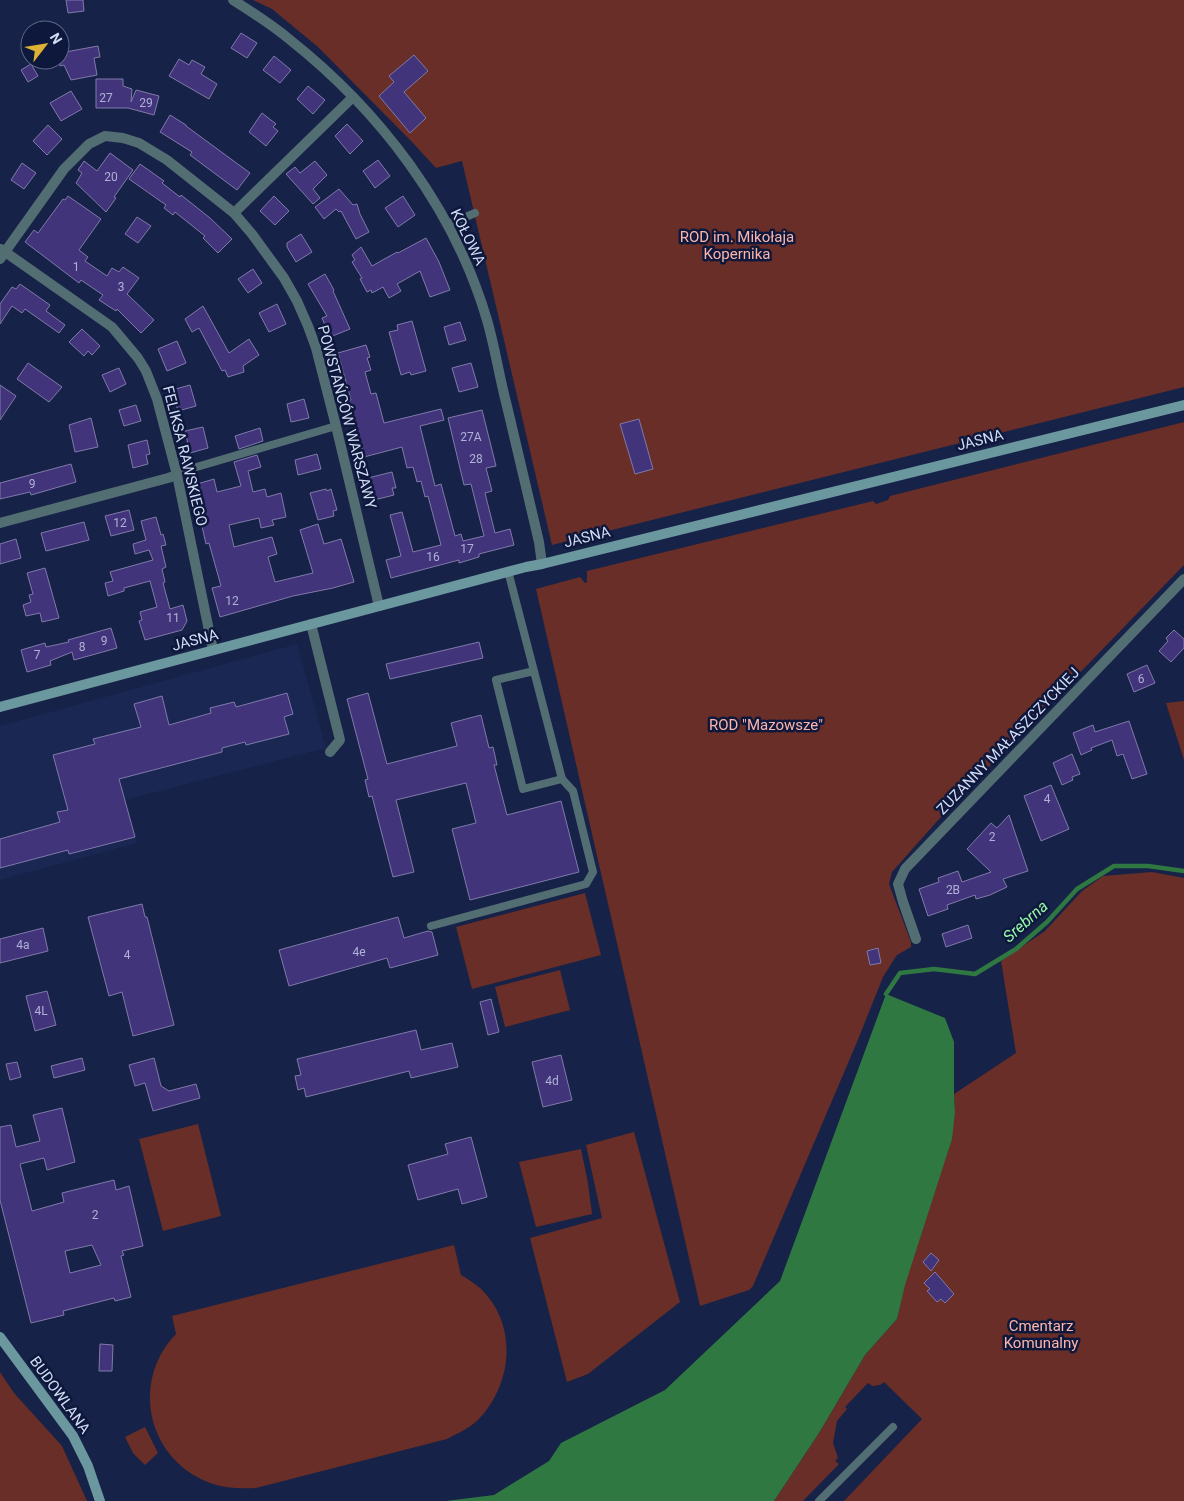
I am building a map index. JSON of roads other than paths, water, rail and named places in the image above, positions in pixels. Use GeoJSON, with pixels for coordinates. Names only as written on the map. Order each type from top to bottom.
{"type":"FeatureCollection","features":[{"type":"Feature","properties":{"kind":"street","name":"KOŁOWA"},"geometry":{"type":"LineString","coordinates":[[233,0],[289,39],[354,97],[385,132],[415,172],[447,224],[462,254],[487,320],[542,564]]}},
{"type":"Feature","properties":{"kind":"street"},"geometry":{"type":"LineString","coordinates":[[234,213],[354,97]]}},
{"type":"Feature","properties":{"kind":"street","name":"POWSTAŃCÓW WARSZAWY"},"geometry":{"type":"LineString","coordinates":[[2,253],[64,169],[89,144],[105,136],[123,138],[139,143],[167,160],[234,213],[269,256],[297,300],[316,348],[379,606]]}},
{"type":"Feature","properties":{"kind":"street","name":"FELIKSA RAWSKIEGO"},"geometry":{"type":"LineString","coordinates":[[2,253],[112,327],[138,358],[157,399],[177,475],[213,650]]}},
{"type":"Feature","properties":{"kind":"street","name":"JASNA"},"geometry":{"type":"LineString","coordinates":[[0,708],[508,571],[1184,405]]}},
{"type":"Feature","properties":{"kind":"street"},"geometry":{"type":"LineString","coordinates":[[0,523],[177,475]]}},
{"type":"Feature","properties":{"kind":"street","name":"ZUZANNY MAŁASZCZYCKIEJ"},"geometry":{"type":"LineString","coordinates":[[916,939],[902,902],[898,884],[905,869],[1184,579]]}},
{"type":"Feature","properties":{"kind":"street"},"geometry":{"type":"LineString","coordinates":[[311,624],[340,740],[330,752]]}},
{"type":"Feature","properties":{"kind":"street","name":"BUDOWLANA"},"geometry":{"type":"LineString","coordinates":[[0,1337],[73,1436],[88,1466],[100,1501]]}},
{"type":"Feature","properties":{"kind":"lane"},"geometry":{"type":"LineString","coordinates":[[447,224],[475,213]]}},
{"type":"Feature","properties":{"kind":"lane"},"geometry":{"type":"LineString","coordinates":[[177,475],[183,471],[336,426]]}},
{"type":"Feature","properties":{"kind":"lane"},"geometry":{"type":"LineString","coordinates":[[431,926],[586,884],[593,872],[573,791],[562,779],[508,571]]}},
{"type":"Feature","properties":{"kind":"lane"},"geometry":{"type":"LineString","coordinates":[[534,671],[496,680],[523,789],[562,779]]}},
{"type":"Feature","properties":{"kind":"lane"},"geometry":{"type":"LineString","coordinates":[[819,1501],[893,1428]]}},
{"type":"Feature","properties":{"kind":"waterway","name":"Srebrna"},"geometry":{"type":"LineString","coordinates":[[886,994],[900,973],[934,969],[975,974],[1016,949],[1047,922],[1077,889],[1114,866],[1148,866],[1184,871]]}},
{"type":"Feature","properties":{"kind":"park label","name":"ROD im. Mikołaja Kopernika"},"geometry":{"type":"Point","coordinates":[737,246]}},
{"type":"Feature","properties":{"kind":"park label","name":"ROD \"Mazowsze\""},"geometry":{"type":"Point","coordinates":[766,725]}},
{"type":"Feature","properties":{"kind":"park label","name":"Cmentarz Komunalny"},"geometry":{"type":"Point","coordinates":[1041,1334]}}]}
